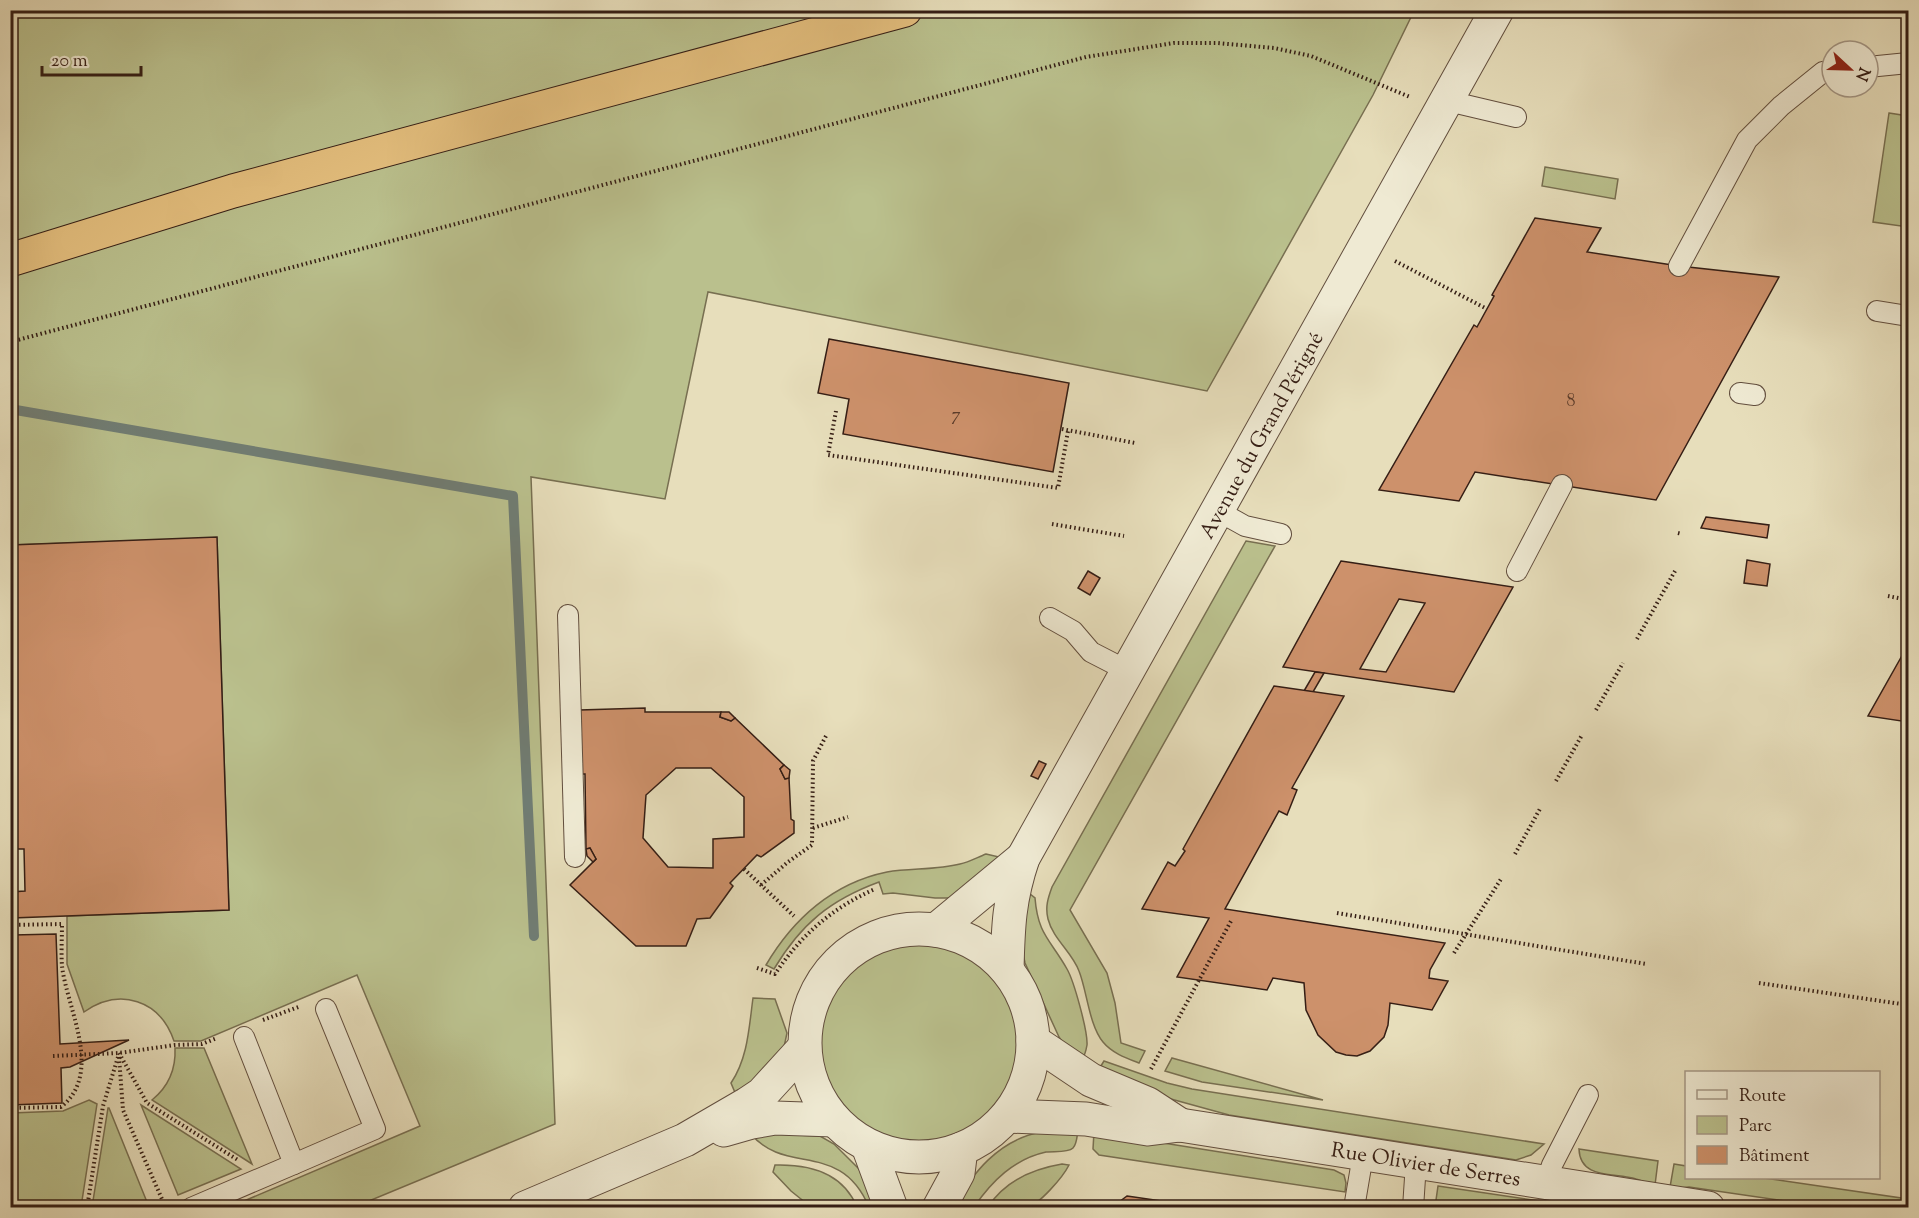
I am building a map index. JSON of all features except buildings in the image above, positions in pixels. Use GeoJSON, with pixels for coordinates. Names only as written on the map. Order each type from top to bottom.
{"type":"FeatureCollection","features":[{"type":"Feature","properties":{"kind":"highway"},"geometry":{"type":"LineString","coordinates":[[10,260],[233,191],[905,10]]}},
{"type":"Feature","properties":{"kind":"street","name":"Avenue du Grand Périgné"},"geometry":{"type":"LineString","coordinates":[[1007,970],[1008,921],[1013,887],[1023,858],[1492,20]]}},
{"type":"Feature","properties":{"kind":"street","name":"Avenue du Grand Périgné"},"geometry":{"type":"LineString","coordinates":[[936,930],[1023,858]]}},
{"type":"Feature","properties":{"kind":"street"},"geometry":{"type":"LineString","coordinates":[[911,928],[956,934],[976,943],[993,955],[1007,970],[1024,998],[1031,1019],[1033,1041],[1027,1081],[1007,1116],[986,1136],[948,1154],[921,1158],[894,1155],[868,1146],[834,1120],[818,1098],[813,1086],[804,1048],[806,1022],[814,998],[826,976],[843,957],[863,943],[886,933],[911,928]]}},
{"type":"Feature","properties":{"kind":"street","name":"Rue Olivier de Serres"},"geometry":{"type":"LineString","coordinates":[[1033,1041],[1091,1080],[1148,1104],[1180,1125]]}},
{"type":"Feature","properties":{"kind":"street"},"geometry":{"type":"LineString","coordinates":[[525,1208],[685,1140],[762,1094],[804,1048]]}},
{"type":"Feature","properties":{"kind":"street","name":"Rue Olivier de Serres"},"geometry":{"type":"LineString","coordinates":[[1007,1116],[1086,1119],[1148,1130],[1180,1125],[1708,1208]]}},
{"type":"Feature","properties":{"kind":"street"},"geometry":{"type":"LineString","coordinates":[[685,1140],[775,1118],[834,1120]]}},
{"type":"Feature","properties":{"kind":"street"},"geometry":{"type":"LineString","coordinates":[[868,1146],[891,1208]]}},
{"type":"Feature","properties":{"kind":"street"},"geometry":{"type":"LineString","coordinates":[[939,1208],[958,1173],[961,1149]]}},
{"type":"Feature","properties":{"kind":"lane"},"geometry":{"type":"LineString","coordinates":[[1880,66],[1908,63]]}},
{"type":"Feature","properties":{"kind":"lane"},"geometry":{"type":"LineString","coordinates":[[1679,266],[1747,140],[1781,106],[1820,74]]}},
{"type":"Feature","properties":{"kind":"lane"},"geometry":{"type":"LineString","coordinates":[[1448,100],[1516,117]]}},
{"type":"Feature","properties":{"kind":"lane"},"geometry":{"type":"LineString","coordinates":[[1877,311],[1908,316]]}},
{"type":"Feature","properties":{"kind":"lane"},"geometry":{"type":"LineString","coordinates":[[1517,572],[1562,485]]}},
{"type":"Feature","properties":{"kind":"lane"},"geometry":{"type":"LineString","coordinates":[[1218,511],[1245,526],[1281,534]]}},
{"type":"Feature","properties":{"kind":"lane"},"geometry":{"type":"LineString","coordinates":[[568,615],[575,857]]}},
{"type":"Feature","properties":{"kind":"lane"},"geometry":{"type":"LineString","coordinates":[[1050,618],[1074,631],[1090,652],[1128,671]]}},
{"type":"Feature","properties":{"kind":"lane"},"geometry":{"type":"LineString","coordinates":[[191,1208],[375,1129],[326,1009]]}},
{"type":"Feature","properties":{"kind":"lane"},"geometry":{"type":"LineString","coordinates":[[235,1036],[294,1164]]}},
{"type":"Feature","properties":{"kind":"lane"},"geometry":{"type":"LineString","coordinates":[[1546,1183],[1552,1165],[1588,1095]]}},
{"type":"Feature","properties":{"kind":"lane"},"geometry":{"type":"LineString","coordinates":[[1354,1208],[1363,1155]]}},
{"type":"Feature","properties":{"kind":"lane"},"geometry":{"type":"LineString","coordinates":[[1413,1208],[1416,1163]]}},
{"type":"Feature","properties":{"kind":"path"},"geometry":{"type":"LineString","coordinates":[[10,342],[1086,57],[1128,49],[1196,42],[1295,51],[1410,97]]}},
{"type":"Feature","properties":{"kind":"path"},"geometry":{"type":"LineString","coordinates":[[1395,261],[1487,309]]}},
{"type":"Feature","properties":{"kind":"path"},"geometry":{"type":"LineString","coordinates":[[836,411],[828,455],[1058,488],[1068,431]]}},
{"type":"Feature","properties":{"kind":"path"},"geometry":{"type":"LineString","coordinates":[[1062,429],[1136,443]]}},
{"type":"Feature","properties":{"kind":"path"},"geometry":{"type":"LineString","coordinates":[[1052,524],[1124,536]]}},
{"type":"Feature","properties":{"kind":"path"},"geometry":{"type":"LineString","coordinates":[[1637,639],[1675,571]]}},
{"type":"Feature","properties":{"kind":"path"},"geometry":{"type":"LineString","coordinates":[[1888,596],[1908,600]]}},
{"type":"Feature","properties":{"kind":"path"},"geometry":{"type":"LineString","coordinates":[[1596,710],[1623,663]]}},
{"type":"Feature","properties":{"kind":"path"},"geometry":{"type":"LineString","coordinates":[[761,885],[812,845],[813,761],[827,735]]}},
{"type":"Feature","properties":{"kind":"path"},"geometry":{"type":"LineString","coordinates":[[1556,781],[1582,735]]}},
{"type":"Feature","properties":{"kind":"path"},"geometry":{"type":"LineString","coordinates":[[1515,854],[1541,807]]}},
{"type":"Feature","properties":{"kind":"path"},"geometry":{"type":"LineString","coordinates":[[813,828],[848,817]]}},
{"type":"Feature","properties":{"kind":"path"},"geometry":{"type":"LineString","coordinates":[[744,869],[794,916]]}},
{"type":"Feature","properties":{"kind":"path"},"geometry":{"type":"LineString","coordinates":[[1454,953],[1500,879]]}},
{"type":"Feature","properties":{"kind":"path"},"geometry":{"type":"LineString","coordinates":[[757,968],[775,974],[788,955],[820,921],[846,903],[875,889]]}},
{"type":"Feature","properties":{"kind":"path"},"geometry":{"type":"LineString","coordinates":[[1337,913],[1646,964]]}},
{"type":"Feature","properties":{"kind":"path"},"geometry":{"type":"LineString","coordinates":[[1149,1072],[1231,921]]}},
{"type":"Feature","properties":{"kind":"path"},"geometry":{"type":"LineString","coordinates":[[10,925],[62,924],[63,967],[79,1029],[81,1076],[74,1094],[62,1107],[10,1108]]}},
{"type":"Feature","properties":{"kind":"path"},"geometry":{"type":"LineString","coordinates":[[1759,983],[1908,1005]]}},
{"type":"Feature","properties":{"kind":"path"},"geometry":{"type":"LineString","coordinates":[[261,1021],[321,998],[326,1009]]}},
{"type":"Feature","properties":{"kind":"path"},"geometry":{"type":"LineString","coordinates":[[53,1056],[119,1053],[174,1045],[202,1044],[235,1036]]}},
{"type":"Feature","properties":{"kind":"path"},"geometry":{"type":"LineString","coordinates":[[119,1053],[147,1102],[247,1166]]}},
{"type":"Feature","properties":{"kind":"path"},"geometry":{"type":"LineString","coordinates":[[119,1053],[123,1110],[163,1202]]}},
{"type":"Feature","properties":{"kind":"path"},"geometry":{"type":"LineString","coordinates":[[87,1208],[103,1106],[119,1053]]}},
{"type":"Feature","properties":{"kind":"green space"},"geometry":{"type":"Polygon","coordinates":[[[10,11],[1414,11],[1373,95],[1207,391],[708,292],[665,499],[531,477],[555,1124],[352,1208],[230,1207],[420,1126],[357,975],[201,1041],[174,1041],[168,1027],[159,1016],[149,1007],[137,1002],[125,999],[111,1000],[84,1012],[67,964],[67,916],[229,910],[217,538],[11,545],[10,11]]]}},
{"type":"Feature","properties":{"kind":"green space"},"geometry":{"type":"Polygon","coordinates":[[[1889,113],[1908,116],[1908,227],[1873,222],[1889,113]]]}},
{"type":"Feature","properties":{"kind":"green space"},"geometry":{"type":"Polygon","coordinates":[[[1545,167],[1618,179],[1615,199],[1542,186],[1545,167]]]}},
{"type":"Feature","properties":{"kind":"green space"},"geometry":{"type":"Polygon","coordinates":[[[1246,541],[1275,546],[1070,910],[1107,973],[1115,1003],[1121,1043],[1145,1051],[1139,1063],[1111,1049],[1098,1035],[1076,964],[1050,926],[1047,903],[1052,887],[1246,541]]]}},
{"type":"Feature","properties":{"kind":"green space"},"geometry":{"type":"Polygon","coordinates":[[[986,854],[999,857],[995,867],[953,898],[883,894],[879,882],[846,897],[818,915],[806,926],[774,969],[766,965],[802,918],[816,905],[849,885],[887,872],[951,866],[986,854]]]}},
{"type":"Feature","properties":{"kind":"green space"},"geometry":{"type":"Polygon","coordinates":[[[1025,890],[1035,898],[1042,929],[1067,969],[1073,984],[1087,1038],[1081,1062],[1067,1049],[1059,1037],[1025,963],[1021,943],[1025,890]]]}},
{"type":"Feature","properties":{"kind":"green space"},"geometry":{"type":"Polygon","coordinates":[[[919,945],[938,947],[956,953],[973,962],[988,974],[1000,989],[1009,1006],[1015,1024],[1017,1043],[1015,1062],[1009,1080],[1000,1097],[988,1112],[973,1124],[956,1133],[938,1139],[919,1141],[900,1139],[882,1133],[865,1124],[850,1112],[838,1097],[829,1080],[823,1062],[821,1043],[823,1024],[829,1006],[838,989],[850,974],[865,962],[882,953],[900,947],[919,945]]]}},
{"type":"Feature","properties":{"kind":"green space"},"geometry":{"type":"Polygon","coordinates":[[[753,998],[775,999],[787,1033],[784,1047],[739,1102],[731,1083],[744,1053],[753,998]]]}},
{"type":"Feature","properties":{"kind":"green space"},"geometry":{"type":"Polygon","coordinates":[[[175,1048],[204,1048],[252,1164],[152,1100],[170,1077],[175,1048]]]}},
{"type":"Feature","properties":{"kind":"green space"},"geometry":{"type":"Polygon","coordinates":[[[1172,1058],[1323,1100],[1202,1082],[1165,1071],[1172,1058]]]}},
{"type":"Feature","properties":{"kind":"green space"},"geometry":{"type":"Polygon","coordinates":[[[1104,1061],[1167,1083],[1192,1089],[1544,1144],[1531,1155],[1516,1160],[1229,1115],[1171,1099],[1099,1069],[1104,1061]]]}},
{"type":"Feature","properties":{"kind":"green space"},"geometry":{"type":"Polygon","coordinates":[[[89,1100],[97,1104],[81,1207],[11,1207],[11,1113],[63,1111],[89,1100]]]}},
{"type":"Feature","properties":{"kind":"green space"},"geometry":{"type":"Polygon","coordinates":[[[141,1105],[241,1169],[178,1195],[141,1105]]]}},
{"type":"Feature","properties":{"kind":"green space"},"geometry":{"type":"Polygon","coordinates":[[[109,1108],[149,1207],[92,1207],[109,1108]]]}},
{"type":"Feature","properties":{"kind":"green space"},"geometry":{"type":"Polygon","coordinates":[[[1078,1130],[1071,1150],[1034,1155],[1005,1172],[988,1188],[974,1207],[952,1208],[969,1182],[999,1150],[1026,1136],[1041,1132],[1078,1130]]]}},
{"type":"Feature","properties":{"kind":"green space"},"geometry":{"type":"Polygon","coordinates":[[[1094,1132],[1334,1170],[1344,1175],[1345,1192],[1099,1155],[1093,1149],[1094,1132]]]}},
{"type":"Feature","properties":{"kind":"green space"},"geometry":{"type":"Polygon","coordinates":[[[750,1133],[820,1136],[834,1144],[859,1169],[868,1183],[877,1207],[869,1207],[857,1186],[843,1173],[828,1165],[780,1154],[764,1146],[750,1133]]]}},
{"type":"Feature","properties":{"kind":"green space"},"geometry":{"type":"Polygon","coordinates":[[[1579,1149],[1658,1161],[1655,1185],[1592,1170],[1585,1166],[1579,1149]]]}},
{"type":"Feature","properties":{"kind":"green space"},"geometry":{"type":"Polygon","coordinates":[[[1062,1164],[1069,1165],[1062,1176],[1031,1206],[1026,1208],[988,1207],[1011,1183],[1040,1169],[1062,1164]]]}},
{"type":"Feature","properties":{"kind":"green space"},"geometry":{"type":"Polygon","coordinates":[[[1674,1164],[1685,1166],[1685,1179],[1771,1179],[1908,1199],[1908,1207],[1827,1207],[1689,1187],[1670,1187],[1674,1164]]]}},
{"type":"Feature","properties":{"kind":"green space"},"geometry":{"type":"Polygon","coordinates":[[[775,1165],[800,1166],[824,1173],[843,1186],[857,1207],[811,1207],[773,1172],[775,1165]]]}},
{"type":"Feature","properties":{"kind":"green space"},"geometry":{"type":"Polygon","coordinates":[[[1438,1186],[1580,1207],[1435,1207],[1438,1186]]]}},
{"type":"Feature","properties":{"kind":"waterway"},"geometry":{"type":"LineString","coordinates":[[10,409],[513,496],[534,936]]}}]}
